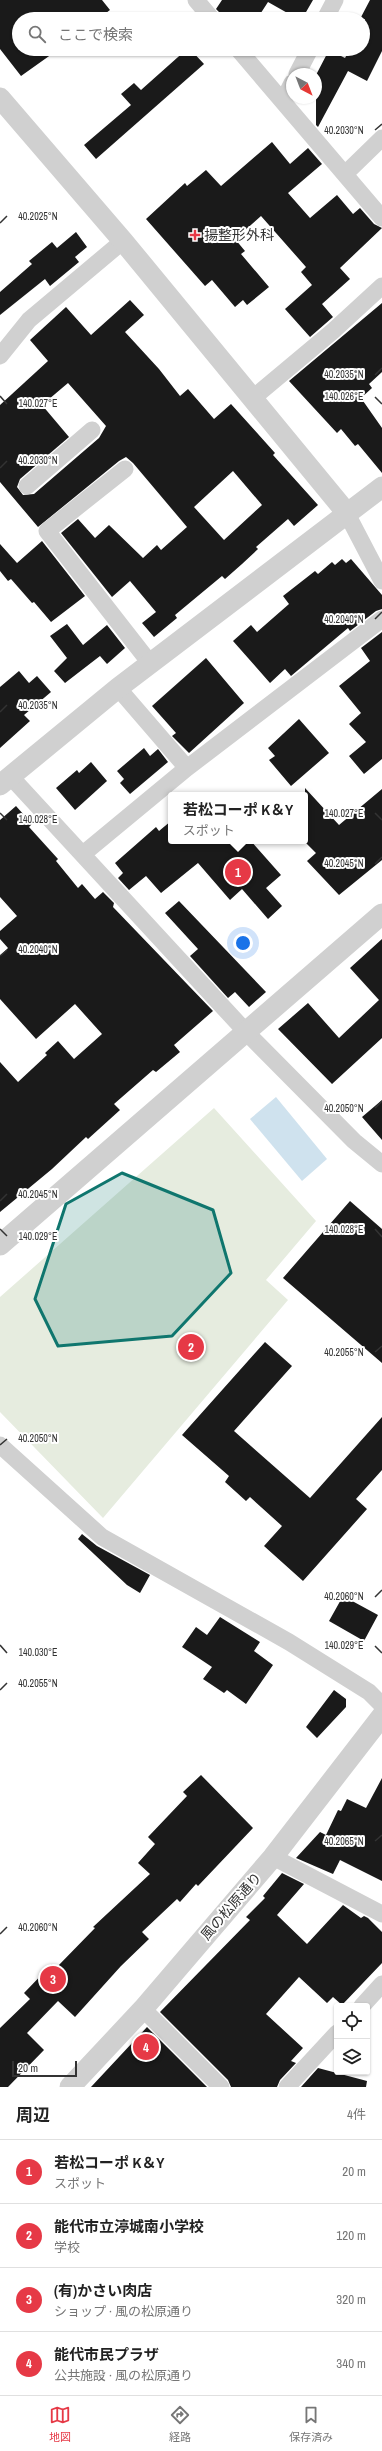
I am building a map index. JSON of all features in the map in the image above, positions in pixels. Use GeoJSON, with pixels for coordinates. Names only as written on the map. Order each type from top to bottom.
{"type":"FeatureCollection","features":[{"type":"Feature","properties":{"kind":"street"},"geometry":{"type":"LineString","coordinates":[[196,0],[206,12]]}},
{"type":"Feature","properties":{"kind":"street"},"geometry":{"type":"LineString","coordinates":[[329,12],[335,0]]}},
{"type":"Feature","properties":{"kind":"street"},"geometry":{"type":"LineString","coordinates":[[244,56],[382,218]]}},
{"type":"Feature","properties":{"kind":"street"},"geometry":{"type":"LineString","coordinates":[[300,68],[306,56]]}},
{"type":"Feature","properties":{"kind":"street"},"geometry":{"type":"LineString","coordinates":[[283,101],[286,95]]}},
{"type":"Feature","properties":{"kind":"street"},"geometry":{"type":"LineString","coordinates":[[0,98],[123,241],[346,512],[382,581]]}},
{"type":"Feature","properties":{"kind":"street"},"geometry":{"type":"LineString","coordinates":[[345,174],[382,138]]}},
{"type":"Feature","properties":{"kind":"street"},"geometry":{"type":"LineString","coordinates":[[0,356],[29,320],[123,241]]}},
{"type":"Feature","properties":{"kind":"street"},"geometry":{"type":"LineString","coordinates":[[253,398],[333,331],[382,286]]}},
{"type":"Feature","properties":{"kind":"street"},"geometry":{"type":"LineString","coordinates":[[28,486],[92,430]]}},
{"type":"Feature","properties":{"kind":"street"},"geometry":{"type":"LineString","coordinates":[[125,469],[47,531],[150,663]]}},
{"type":"Feature","properties":{"kind":"street"},"geometry":{"type":"LineString","coordinates":[[382,487],[346,512],[150,663],[5,781],[83,854],[247,1033],[354,1141],[382,1164]]}},
{"type":"Feature","properties":{"kind":"street"},"geometry":{"type":"LineString","coordinates":[[83,854],[187,768],[382,619]]}},
{"type":"Feature","properties":{"kind":"street"},"geometry":{"type":"LineString","coordinates":[[118,688],[187,768]]}},
{"type":"Feature","properties":{"kind":"street"},"geometry":{"type":"LineString","coordinates":[[0,1245],[247,1033],[382,914]]}},
{"type":"Feature","properties":{"kind":"street"},"geometry":{"type":"LineString","coordinates":[[0,1445],[102,1537],[289,1642],[369,1692],[382,1705]]}},
{"type":"Feature","properties":{"kind":"street","name":"風の松原通り"},"geometry":{"type":"LineString","coordinates":[[70,2087],[143,2009],[273,1857],[382,1716]]}},
{"type":"Feature","properties":{"kind":"street"},"geometry":{"type":"LineString","coordinates":[[273,1857],[382,1914]]}},
{"type":"Feature","properties":{"kind":"street"},"geometry":{"type":"LineString","coordinates":[[365,2003],[382,1984]]}},
{"type":"Feature","properties":{"kind":"street"},"geometry":{"type":"LineString","coordinates":[[143,2009],[221,2087]]}},
{"type":"Feature","properties":{"kind":"street"},"geometry":{"type":"LineString","coordinates":[[287,2087],[334,2036]]}},
{"type":"Feature","properties":{"kind":"highlighted area"},"geometry":{"type":"Polygon","coordinates":[[[122,1173],[213,1210],[231,1273],[172,1336],[58,1346],[35,1299],[66,1204],[122,1173]]]}},
{"type":"Feature","properties":{"kind":"shaded area"},"geometry":{"type":"Polygon","coordinates":[[[214,1108],[316,1221],[266,1280],[288,1300],[103,1518],[0,1412],[0,1297],[214,1108]]]}},
{"type":"Feature","properties":{"kind":"water"},"geometry":{"type":"Polygon","coordinates":[[[276,1097],[327,1159],[302,1181],[250,1119],[276,1097]]]}},
{"type":"Feature","properties":{"kind":"building"},"geometry":{"type":"Polygon","coordinates":[[[0,0],[102,0],[110,10],[107,12],[12,12],[12,56],[49,56],[21,76],[0,49],[0,0]]]}},
{"type":"Feature","properties":{"kind":"building"},"geometry":{"type":"Polygon","coordinates":[[[222,0],[313,0],[306,12],[286,12],[268,2],[262,12],[219,12],[216,9],[222,0]]]}},
{"type":"Feature","properties":{"kind":"building"},"geometry":{"type":"Polygon","coordinates":[[[370,0],[382,0],[382,51],[367,81],[348,71],[318,127],[316,125],[316,104],[322,104],[322,68],[320,68],[326,56],[341,56],[345,58],[346,56],[370,56],[370,12],[364,12],[370,0]]]}},
{"type":"Feature","properties":{"kind":"building"},"geometry":{"type":"Polygon","coordinates":[[[179,56],[197,56],[204,64],[96,159],[84,145],[131,105],[121,94],[134,83],[141,90],[179,56]]]}},
{"type":"Feature","properties":{"kind":"building"},"geometry":{"type":"Polygon","coordinates":[[[272,142],[290,164],[308,148],[322,164],[288,193],[310,218],[337,195],[353,214],[360,208],[374,224],[382,228],[340,268],[350,279],[322,304],[333,317],[310,337],[285,309],[312,285],[301,272],[306,267],[261,216],[235,239],[245,251],[241,254],[269,287],[247,305],[243,300],[235,307],[212,280],[205,286],[146,219],[185,183],[187,186],[206,170],[221,186],[272,142]]]}},
{"type":"Feature","properties":{"kind":"building"},"geometry":{"type":"Polygon","coordinates":[[[76,232],[87,247],[75,257],[79,262],[50,286],[45,279],[0,315],[0,292],[32,264],[29,261],[52,242],[57,248],[76,232]]]}},
{"type":"Feature","properties":{"kind":"building"},"geometry":{"type":"Polygon","coordinates":[[[130,300],[144,315],[125,332],[159,369],[180,396],[188,389],[214,419],[231,404],[275,453],[273,455],[318,505],[294,526],[288,519],[256,547],[258,549],[225,579],[222,576],[175,615],[177,618],[154,637],[142,623],[156,612],[130,581],[112,597],[61,533],[78,519],[95,538],[109,525],[143,558],[157,545],[161,550],[187,527],[133,463],[126,457],[119,461],[38,527],[0,482],[0,405],[48,361],[30,340],[66,307],[91,335],[130,300]],[[68,383],[42,405],[69,437],[20,479],[17,487],[23,495],[34,494],[99,438],[106,426],[68,383]],[[233,471],[194,507],[224,540],[262,505],[233,471]]]}},
{"type":"Feature","properties":{"kind":"building"},"geometry":{"type":"Polygon","coordinates":[[[382,303],[382,372],[369,384],[372,388],[361,398],[382,428],[382,473],[358,444],[355,446],[341,429],[337,433],[289,381],[382,303]]]}},
{"type":"Feature","properties":{"kind":"building"},"geometry":{"type":"Polygon","coordinates":[[[42,541],[85,596],[51,622],[11,579],[8,581],[0,571],[0,544],[17,563],[42,541]]]}},
{"type":"Feature","properties":{"kind":"building"},"geometry":{"type":"Polygon","coordinates":[[[342,559],[346,563],[351,559],[382,595],[382,609],[376,611],[350,631],[348,628],[291,676],[285,669],[270,683],[233,641],[251,625],[257,632],[289,604],[283,596],[315,571],[318,574],[332,562],[335,565],[342,559]]]}},
{"type":"Feature","properties":{"kind":"building"},"geometry":{"type":"Polygon","coordinates":[[[67,624],[83,645],[107,625],[125,648],[107,664],[100,656],[65,683],[54,671],[67,658],[50,636],[67,624]]]}},
{"type":"Feature","properties":{"kind":"building"},"geometry":{"type":"Polygon","coordinates":[[[382,632],[382,759],[364,774],[349,756],[366,742],[349,724],[361,713],[339,686],[370,661],[361,648],[382,632]]]}},
{"type":"Feature","properties":{"kind":"building"},"geometry":{"type":"Polygon","coordinates":[[[206,658],[244,703],[189,753],[172,736],[176,733],[152,706],[206,658]]]}},
{"type":"Feature","properties":{"kind":"building"},"geometry":{"type":"Polygon","coordinates":[[[19,671],[29,683],[37,676],[51,692],[24,715],[30,721],[0,748],[0,687],[19,671]]]}},
{"type":"Feature","properties":{"kind":"building"},"geometry":{"type":"Polygon","coordinates":[[[299,719],[329,753],[291,786],[269,760],[275,756],[268,748],[299,719]]]}},
{"type":"Feature","properties":{"kind":"building"},"geometry":{"type":"Polygon","coordinates":[[[144,748],[150,756],[158,749],[168,762],[130,794],[120,783],[124,779],[117,771],[144,748]]]}},
{"type":"Feature","properties":{"kind":"building"},"geometry":{"type":"Polygon","coordinates":[[[91,762],[107,781],[75,810],[56,788],[77,770],[79,773],[91,762]]]}},
{"type":"Feature","properties":{"kind":"building"},"geometry":{"type":"Polygon","coordinates":[[[305,788],[339,825],[382,789],[382,860],[339,895],[307,861],[316,853],[307,844],[308,792],[305,792],[305,788]]]}},
{"type":"Feature","properties":{"kind":"building"},"geometry":{"type":"Polygon","coordinates":[[[16,806],[32,824],[29,827],[58,859],[56,861],[78,888],[82,884],[95,899],[103,892],[114,903],[113,907],[213,1011],[174,1045],[180,1052],[156,1072],[153,1070],[114,1104],[120,1110],[88,1139],[86,1137],[52,1169],[0,1212],[0,1062],[18,1082],[47,1055],[45,1053],[58,1041],[74,1059],[102,1034],[75,1004],[36,1039],[0,999],[0,956],[8,948],[0,939],[0,931],[17,916],[0,897],[0,820],[16,806]]]}},
{"type":"Feature","properties":{"kind":"building"},"geometry":{"type":"Polygon","coordinates":[[[168,824],[168,844],[254,844],[281,875],[266,888],[282,906],[268,919],[242,889],[230,900],[198,863],[161,893],[146,876],[129,890],[118,878],[123,873],[115,863],[156,827],[159,831],[168,824]]]}},
{"type":"Feature","properties":{"kind":"building"},"geometry":{"type":"Polygon","coordinates":[[[179,901],[266,992],[249,1007],[235,992],[228,998],[190,956],[198,949],[165,913],[179,901]]]}},
{"type":"Feature","properties":{"kind":"building"},"geometry":{"type":"Polygon","coordinates":[[[382,939],[382,1038],[332,1084],[278,1029],[308,1003],[339,1038],[379,1000],[350,968],[382,939]]]}},
{"type":"Feature","properties":{"kind":"building"},"geometry":{"type":"Polygon","coordinates":[[[382,1100],[382,1140],[362,1117],[382,1100]]]}},
{"type":"Feature","properties":{"kind":"building"},"geometry":{"type":"Polygon","coordinates":[[[350,1201],[382,1229],[382,1363],[283,1278],[350,1201]]]}},
{"type":"Feature","properties":{"kind":"building"},"geometry":{"type":"Polygon","coordinates":[[[265,1342],[292,1366],[234,1431],[310,1498],[382,1417],[382,1470],[356,1499],[367,1509],[303,1581],[264,1546],[282,1526],[250,1497],[246,1501],[225,1482],[229,1476],[182,1435],[265,1342]]]}},
{"type":"Feature","properties":{"kind":"building"},"geometry":{"type":"Polygon","coordinates":[[[82,1534],[97,1546],[150,1575],[140,1593],[127,1585],[78,1539],[82,1534]]]}},
{"type":"Feature","properties":{"kind":"building"},"geometry":{"type":"Polygon","coordinates":[[[343,1596],[378,1615],[364,1641],[329,1621],[343,1596]]]}},
{"type":"Feature","properties":{"kind":"building"},"geometry":{"type":"Polygon","coordinates":[[[220,1617],[260,1642],[254,1651],[273,1665],[246,1704],[227,1690],[224,1693],[203,1679],[212,1667],[182,1647],[196,1627],[207,1635],[220,1617]]]}},
{"type":"Feature","properties":{"kind":"building"},"geometry":{"type":"Polygon","coordinates":[[[334,1690],[346,1699],[346,1707],[317,1738],[306,1727],[334,1690]]]}},
{"type":"Feature","properties":{"kind":"building"},"geometry":{"type":"Polygon","coordinates":[[[201,1775],[253,1828],[198,1886],[196,1884],[180,1902],[177,1899],[142,1932],[149,1939],[121,1966],[75,2017],[58,2001],[27,2033],[44,2050],[8,2087],[0,2087],[0,2028],[30,1999],[24,1993],[52,1964],[56,1968],[95,1928],[93,1927],[150,1874],[138,1863],[155,1844],[148,1837],[187,1796],[183,1792],[201,1775]]]}},
{"type":"Feature","properties":{"kind":"building"},"geometry":{"type":"Polygon","coordinates":[[[382,1778],[382,1881],[340,1860],[333,1874],[296,1858],[320,1832],[326,1835],[338,1810],[341,1811],[347,1799],[366,1808],[382,1778]]]}},
{"type":"Feature","properties":{"kind":"building"},"geometry":{"type":"Polygon","coordinates":[[[282,1873],[304,1884],[277,1915],[307,1944],[343,1905],[361,1918],[364,1916],[368,1918],[382,1932],[382,1963],[344,2003],[340,2003],[333,1997],[327,2003],[299,1977],[266,2014],[303,2048],[291,2061],[296,2063],[280,2080],[277,2087],[231,2087],[228,2080],[160,2012],[250,1920],[246,1917],[265,1898],[263,1896],[282,1873]]]}},
{"type":"Feature","properties":{"kind":"building"},"geometry":{"type":"Polygon","coordinates":[[[147,2027],[207,2087],[91,2087],[147,2027]]]}},
{"type":"Feature","properties":{"kind":"building"},"geometry":{"type":"Polygon","coordinates":[[[318,2068],[334,2072],[334,2075],[344,2075],[367,2081],[366,2087],[301,2087],[318,2068]]]}},
{"type":"Feature","properties":{"kind":"place","name":"揚整形外科"},"geometry":{"type":"Point","coordinates":[195,235]}},
{"type":"Feature","properties":{"kind":"place","name":"若松コーポ K＆Y"},"geometry":{"type":"Point","coordinates":[238,872]}},
{"type":"Feature","properties":{"kind":"place","name":"能代市立渟城南小学校"},"geometry":{"type":"Point","coordinates":[191,1347]}},
{"type":"Feature","properties":{"kind":"place","name":"(有)かさい肉店"},"geometry":{"type":"Point","coordinates":[53,1979]}},
{"type":"Feature","properties":{"kind":"place","name":"能代市民プラザ"},"geometry":{"type":"Point","coordinates":[146,2047]}}]}
